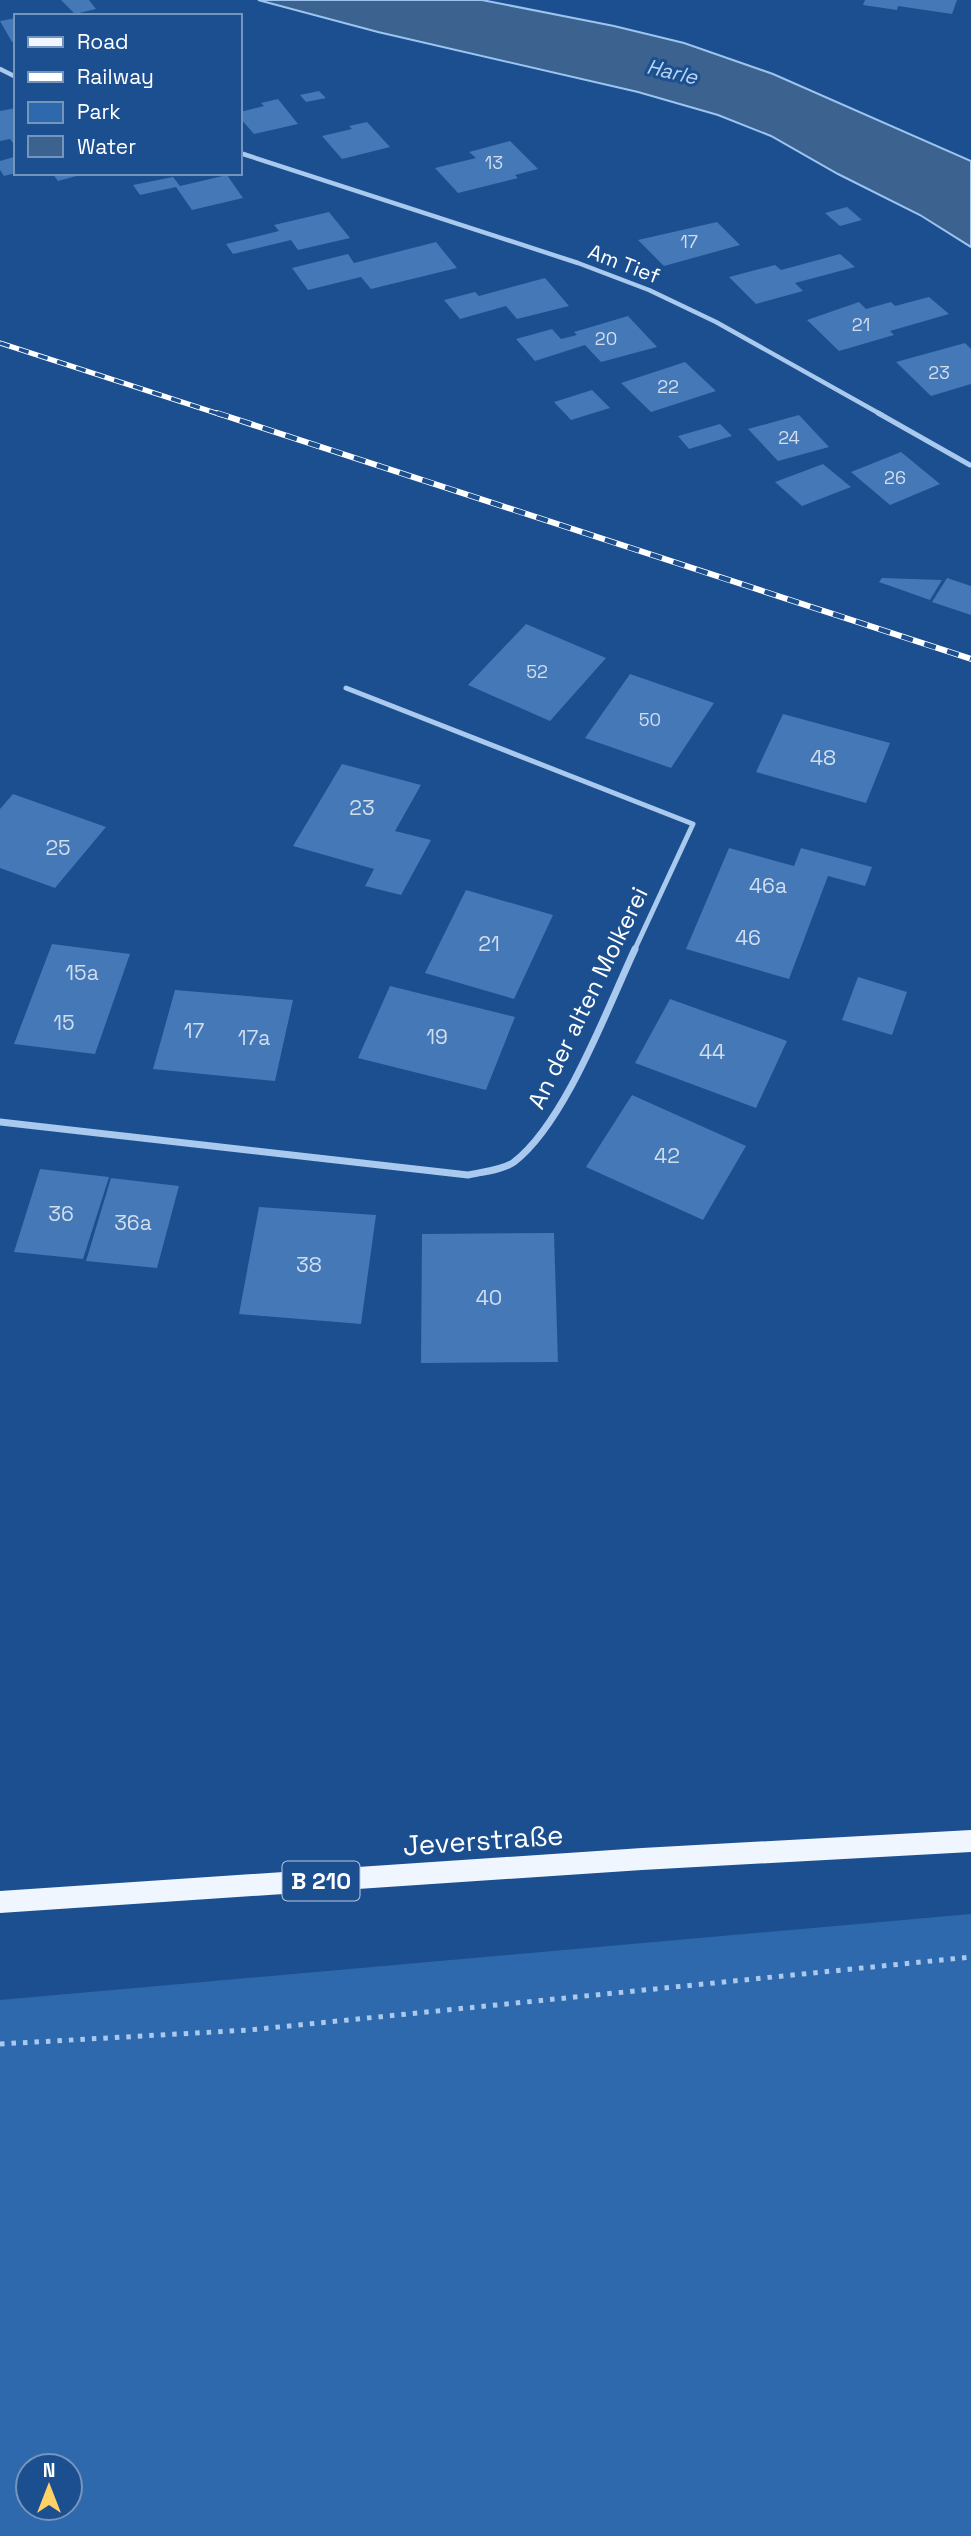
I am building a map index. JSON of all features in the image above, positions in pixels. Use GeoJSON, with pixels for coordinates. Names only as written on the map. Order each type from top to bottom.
{"type":"FeatureCollection","features":[{"type":"Feature","properties":{"kind":"main road","name":"Jeverstraße"},"geometry":{"type":"LineString","coordinates":[[0,1902],[642,1859],[971,1841]]}},
{"type":"Feature","properties":{"kind":"street","name":"Am Tief"},"geometry":{"type":"LineString","coordinates":[[242,154],[578,263],[649,290],[716,322],[971,466]]}},
{"type":"Feature","properties":{"kind":"street","name":"An der alten Molkerei"},"geometry":{"type":"LineString","coordinates":[[0,1122],[468,1175],[512,1164],[543,1134],[578,1071],[693,824],[346,688]]}},
{"type":"Feature","properties":{"kind":"path"},"geometry":{"type":"LineString","coordinates":[[0,2044],[249,2030],[971,1957]]}},
{"type":"Feature","properties":{"kind":"green space"},"geometry":{"type":"Polygon","coordinates":[[[971,1914],[971,2536],[0,2536],[0,2000],[971,1914]]]}},
{"type":"Feature","properties":{"kind":"water","name":"Harle"},"geometry":{"type":"Polygon","coordinates":[[[258,0],[482,0],[684,43],[773,74],[971,161],[971,247],[920,215],[838,174],[771,136],[718,115],[638,92],[378,32],[258,0]]]}},
{"type":"Feature","properties":{"kind":"building"},"geometry":{"type":"Polygon","coordinates":[[[61,0],[89,0],[96,9],[75,14],[61,0]]]}},
{"type":"Feature","properties":{"kind":"building"},"geometry":{"type":"Polygon","coordinates":[[[865,0],[957,0],[952,14],[898,6],[897,10],[863,5],[865,0]]]}},
{"type":"Feature","properties":{"kind":"building"},"geometry":{"type":"Polygon","coordinates":[[[14,18],[14,42],[12,42],[0,21],[14,18]]]}},
{"type":"Feature","properties":{"kind":"building"},"geometry":{"type":"Polygon","coordinates":[[[319,91],[326,98],[306,102],[300,95],[319,91]]]}},
{"type":"Feature","properties":{"kind":"building"},"geometry":{"type":"Polygon","coordinates":[[[278,99],[298,124],[254,134],[242,120],[242,112],[264,106],[261,103],[278,99]]]}},
{"type":"Feature","properties":{"kind":"building"},"geometry":{"type":"Polygon","coordinates":[[[14,108],[14,144],[10,139],[0,141],[0,111],[14,108]]]}},
{"type":"Feature","properties":{"kind":"building"},"geometry":{"type":"Polygon","coordinates":[[[367,122],[390,147],[342,159],[322,136],[352,129],[349,126],[367,122]]]}},
{"type":"Feature","properties":{"kind":"building"},"geometry":{"type":"Polygon","coordinates":[[[510,141],[538,169],[515,175],[518,178],[458,193],[435,168],[476,158],[469,152],[510,141]]]}},
{"type":"Feature","properties":{"kind":"building"},"geometry":{"type":"Polygon","coordinates":[[[14,157],[14,174],[4,176],[0,170],[0,161],[14,157]]]}},
{"type":"Feature","properties":{"kind":"building"},"geometry":{"type":"Polygon","coordinates":[[[54,175],[80,175],[58,181],[54,175]]]}},
{"type":"Feature","properties":{"kind":"building"},"geometry":{"type":"Polygon","coordinates":[[[227,175],[243,198],[192,210],[176,187],[140,195],[133,185],[173,177],[180,186],[227,175]]]}},
{"type":"Feature","properties":{"kind":"building"},"geometry":{"type":"Polygon","coordinates":[[[847,207],[862,220],[840,226],[825,213],[847,207]]]}},
{"type":"Feature","properties":{"kind":"building"},"geometry":{"type":"Polygon","coordinates":[[[329,212],[350,238],[298,250],[291,240],[233,254],[226,244],[279,231],[274,225],[329,212]]]}},
{"type":"Feature","properties":{"kind":"building"},"geometry":{"type":"Polygon","coordinates":[[[717,222],[740,245],[664,266],[638,240],[717,222]]]}},
{"type":"Feature","properties":{"kind":"building"},"geometry":{"type":"Polygon","coordinates":[[[436,242],[457,268],[371,289],[361,277],[308,290],[292,268],[348,254],[354,263],[436,242]]]}},
{"type":"Feature","properties":{"kind":"building"},"geometry":{"type":"Polygon","coordinates":[[[840,254],[855,267],[795,283],[803,291],[756,304],[729,277],[775,265],[781,270],[840,254]]]}},
{"type":"Feature","properties":{"kind":"building"},"geometry":{"type":"Polygon","coordinates":[[[545,278],[569,306],[517,319],[506,306],[460,319],[444,300],[475,292],[479,296],[545,278]]]}},
{"type":"Feature","properties":{"kind":"building"},"geometry":{"type":"Polygon","coordinates":[[[929,297],[949,314],[890,331],[894,335],[839,351],[807,320],[859,302],[866,309],[891,302],[895,306],[929,297]]]}},
{"type":"Feature","properties":{"kind":"building"},"geometry":{"type":"Polygon","coordinates":[[[628,316],[657,347],[601,362],[585,345],[535,361],[516,339],[552,329],[561,339],[577,335],[574,332],[628,316]]]}},
{"type":"Feature","properties":{"kind":"building"},"geometry":{"type":"Polygon","coordinates":[[[965,343],[971,349],[971,384],[931,396],[896,362],[965,343]]]}},
{"type":"Feature","properties":{"kind":"building"},"geometry":{"type":"Polygon","coordinates":[[[685,362],[716,391],[651,412],[621,383],[685,362]]]}},
{"type":"Feature","properties":{"kind":"building"},"geometry":{"type":"Polygon","coordinates":[[[592,390],[610,408],[571,420],[554,402],[592,390]]]}},
{"type":"Feature","properties":{"kind":"building"},"geometry":{"type":"Polygon","coordinates":[[[799,415],[829,447],[778,461],[748,429],[799,415]]]}},
{"type":"Feature","properties":{"kind":"building"},"geometry":{"type":"Polygon","coordinates":[[[720,424],[732,436],[689,449],[678,436],[720,424]]]}},
{"type":"Feature","properties":{"kind":"building"},"geometry":{"type":"Polygon","coordinates":[[[901,452],[940,484],[890,505],[851,472],[901,452]]]}},
{"type":"Feature","properties":{"kind":"building"},"geometry":{"type":"Polygon","coordinates":[[[823,464],[851,487],[802,506],[775,482],[823,464]]]}},
{"type":"Feature","properties":{"kind":"building"},"geometry":{"type":"Polygon","coordinates":[[[882,578],[942,580],[930,600],[879,582],[882,578]]]}},
{"type":"Feature","properties":{"kind":"building"},"geometry":{"type":"Polygon","coordinates":[[[947,578],[971,586],[971,615],[932,602],[947,578]]]}},
{"type":"Feature","properties":{"kind":"building"},"geometry":{"type":"Polygon","coordinates":[[[526,624],[606,658],[550,721],[468,685],[526,624]]]}},
{"type":"Feature","properties":{"kind":"building"},"geometry":{"type":"Polygon","coordinates":[[[630,674],[714,703],[671,768],[585,738],[630,674]]]}},
{"type":"Feature","properties":{"kind":"building"},"geometry":{"type":"Polygon","coordinates":[[[783,714],[890,743],[866,803],[756,772],[783,714]]]}},
{"type":"Feature","properties":{"kind":"building"},"geometry":{"type":"Polygon","coordinates":[[[342,764],[421,785],[395,831],[431,840],[401,895],[365,886],[374,869],[293,846],[342,764]]]}},
{"type":"Feature","properties":{"kind":"building"},"geometry":{"type":"Polygon","coordinates":[[[13,794],[106,827],[55,888],[0,868],[0,809],[13,794]]]}},
{"type":"Feature","properties":{"kind":"building"},"geometry":{"type":"Polygon","coordinates":[[[729,848],[794,866],[801,848],[872,867],[865,886],[828,876],[789,979],[686,949],[729,848]]]}},
{"type":"Feature","properties":{"kind":"building"},"geometry":{"type":"Polygon","coordinates":[[[466,890],[553,915],[514,999],[425,973],[466,890]]]}},
{"type":"Feature","properties":{"kind":"building"},"geometry":{"type":"Polygon","coordinates":[[[52,944],[130,954],[95,1054],[14,1044],[52,944]]]}},
{"type":"Feature","properties":{"kind":"building"},"geometry":{"type":"Polygon","coordinates":[[[858,977],[907,992],[892,1035],[842,1020],[858,977]]]}},
{"type":"Feature","properties":{"kind":"building"},"geometry":{"type":"Polygon","coordinates":[[[390,986],[515,1017],[486,1090],[358,1058],[390,986]]]}},
{"type":"Feature","properties":{"kind":"building"},"geometry":{"type":"Polygon","coordinates":[[[175,990],[293,1000],[275,1081],[153,1069],[175,990]]]}},
{"type":"Feature","properties":{"kind":"building"},"geometry":{"type":"Polygon","coordinates":[[[670,999],[787,1041],[756,1108],[635,1063],[670,999]]]}},
{"type":"Feature","properties":{"kind":"building"},"geometry":{"type":"Polygon","coordinates":[[[632,1095],[746,1146],[703,1220],[586,1167],[632,1095]]]}},
{"type":"Feature","properties":{"kind":"building"},"geometry":{"type":"Polygon","coordinates":[[[40,1169],[109,1177],[83,1259],[14,1252],[40,1169]]]}},
{"type":"Feature","properties":{"kind":"building"},"geometry":{"type":"Polygon","coordinates":[[[111,1178],[179,1186],[157,1268],[86,1261],[111,1178]]]}},
{"type":"Feature","properties":{"kind":"building"},"geometry":{"type":"Polygon","coordinates":[[[259,1207],[376,1215],[361,1324],[239,1314],[259,1207]]]}},
{"type":"Feature","properties":{"kind":"building"},"geometry":{"type":"Polygon","coordinates":[[[554,1233],[558,1362],[421,1363],[422,1234],[554,1233]]]}},
{"type":"Feature","properties":{"kind":"railway"},"geometry":{"type":"LineString","coordinates":[[0,343],[222,415]]}},
{"type":"Feature","properties":{"kind":"railway"},"geometry":{"type":"LineString","coordinates":[[217,413],[971,659]]}}]}
